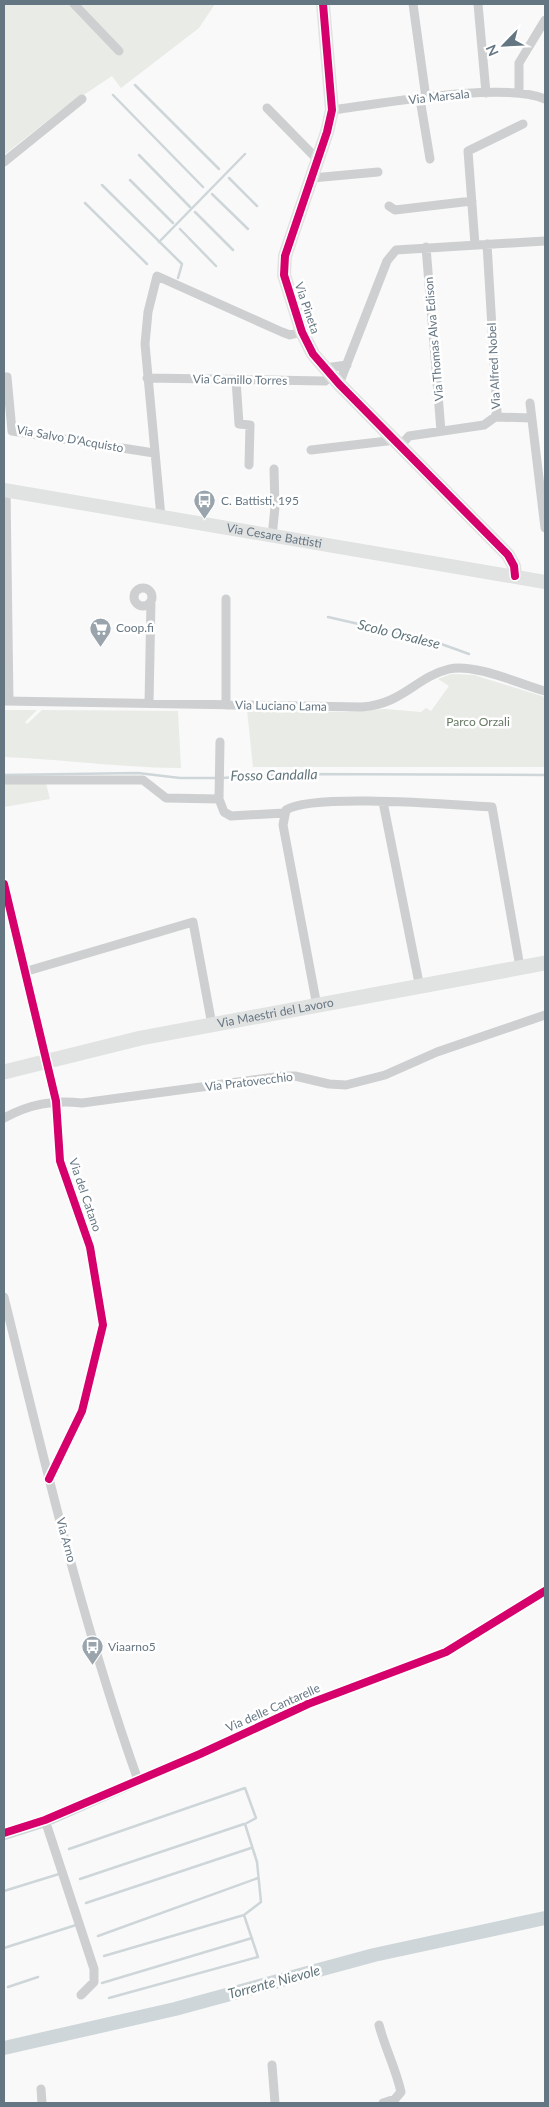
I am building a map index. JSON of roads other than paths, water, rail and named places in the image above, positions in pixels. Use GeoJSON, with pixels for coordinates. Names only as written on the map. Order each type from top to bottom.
{"type":"FeatureCollection","features":[{"type":"Feature","properties":{"kind":"main road","name":"Via Maestri del Lavoro"},"geometry":{"type":"LineString","coordinates":[[5,1071],[47,1063],[141,1038],[420,988],[545,963]]}},
{"type":"Feature","properties":{"kind":"street"},"geometry":{"type":"LineString","coordinates":[[74,4],[119,51]]}},
{"type":"Feature","properties":{"kind":"street","name":"Via Pineta"},"geometry":{"type":"LineString","coordinates":[[324,4],[332,110],[318,160],[285,256],[284,276],[302,332],[313,354],[332,376],[508,555],[512,562],[515,576]]}},
{"type":"Feature","properties":{"kind":"street"},"geometry":{"type":"LineString","coordinates":[[413,4],[430,159]]}},
{"type":"Feature","properties":{"kind":"street"},"geometry":{"type":"LineString","coordinates":[[478,4],[486,93]]}},
{"type":"Feature","properties":{"kind":"street"},"geometry":{"type":"LineString","coordinates":[[519,93],[519,63],[545,20]]}},
{"type":"Feature","properties":{"kind":"street","name":"Via Marsala"},"geometry":{"type":"LineString","coordinates":[[332,110],[486,93],[519,93],[545,99]]}},
{"type":"Feature","properties":{"kind":"street"},"geometry":{"type":"LineString","coordinates":[[4,162],[82,99]]}},
{"type":"Feature","properties":{"kind":"street"},"geometry":{"type":"LineString","coordinates":[[267,108],[318,160]]}},
{"type":"Feature","properties":{"kind":"street"},"geometry":{"type":"LineString","coordinates":[[475,245],[468,151],[524,124]]}},
{"type":"Feature","properties":{"kind":"street"},"geometry":{"type":"LineString","coordinates":[[312,178],[378,172]]}},
{"type":"Feature","properties":{"kind":"street"},"geometry":{"type":"LineString","coordinates":[[389,206],[395,210],[472,201]]}},
{"type":"Feature","properties":{"kind":"street"},"geometry":{"type":"LineString","coordinates":[[332,376],[346,365],[387,261],[396,250],[545,241]]}},
{"type":"Feature","properties":{"kind":"street","name":"Via Alfred Nobel"},"geometry":{"type":"LineString","coordinates":[[311,450],[397,441],[409,436],[484,425],[495,417],[497,412],[487,244]]}},
{"type":"Feature","properties":{"kind":"street","name":"Via Thomas Alva Edison"},"geometry":{"type":"LineString","coordinates":[[426,247],[442,431]]}},
{"type":"Feature","properties":{"kind":"street"},"geometry":{"type":"LineString","coordinates":[[160,517],[145,344],[148,312],[157,276],[282,332],[290,335],[302,332]]}},
{"type":"Feature","properties":{"kind":"street","name":"Via Camillo Torres"},"geometry":{"type":"LineString","coordinates":[[147,378],[325,381],[346,365]]}},
{"type":"Feature","properties":{"kind":"street","name":"Via Salvo D'Acquisto"},"geometry":{"type":"LineString","coordinates":[[4,377],[7,377],[12,431],[154,453]]}},
{"type":"Feature","properties":{"kind":"street"},"geometry":{"type":"LineString","coordinates":[[236,380],[239,424],[250,425],[249,465]]}},
{"type":"Feature","properties":{"kind":"street"},"geometry":{"type":"LineString","coordinates":[[530,403],[545,528]]}},
{"type":"Feature","properties":{"kind":"street"},"geometry":{"type":"LineString","coordinates":[[495,417],[531,418]]}},
{"type":"Feature","properties":{"kind":"street"},"geometry":{"type":"LineString","coordinates":[[272,536],[275,507],[274,468]]}},
{"type":"Feature","properties":{"kind":"street"},"geometry":{"type":"LineString","coordinates":[[5,490],[6,701]]}},
{"type":"Feature","properties":{"kind":"street","name":"Via Cesare Battisti"},"geometry":{"type":"LineString","coordinates":[[5,490],[545,582]]}},
{"type":"Feature","properties":{"kind":"street"},"geometry":{"type":"LineString","coordinates":[[226,599],[226,705]]}},
{"type":"Feature","properties":{"kind":"street"},"geometry":{"type":"LineString","coordinates":[[149,703],[151,601]]}},
{"type":"Feature","properties":{"kind":"street","name":"Via Luciano Lama"},"geometry":{"type":"LineString","coordinates":[[6,701],[376,706],[397,699],[437,674],[458,668],[470,669],[545,691]]}},
{"type":"Feature","properties":{"kind":"street"},"geometry":{"type":"LineString","coordinates":[[220,742],[220,797],[224,812],[231,816],[284,813],[292,806],[306,803],[383,802],[492,807],[520,967]]}},
{"type":"Feature","properties":{"kind":"street"},"geometry":{"type":"LineString","coordinates":[[4,780],[144,780],[166,798],[220,797]]}},
{"type":"Feature","properties":{"kind":"street"},"geometry":{"type":"LineString","coordinates":[[383,802],[420,988]]}},
{"type":"Feature","properties":{"kind":"street"},"geometry":{"type":"LineString","coordinates":[[284,813],[283,825],[316,1006]]}},
{"type":"Feature","properties":{"kind":"street","name":"Via del Catano"},"geometry":{"type":"LineString","coordinates":[[4,884],[56,1101],[60,1160],[90,1247],[103,1326],[82,1411],[49,1479]]}},
{"type":"Feature","properties":{"kind":"street"},"geometry":{"type":"LineString","coordinates":[[24,972],[193,922],[212,1025]]}},
{"type":"Feature","properties":{"kind":"street","name":"Via Pratovecchio"},"geometry":{"type":"LineString","coordinates":[[4,1118],[34,1104],[56,1101],[82,1103],[283,1076],[317,1079],[329,1084],[346,1085],[385,1075],[446,1048],[545,1015]]}},
{"type":"Feature","properties":{"kind":"street","name":"Via Arno"},"geometry":{"type":"LineString","coordinates":[[4,1297],[49,1479],[110,1701],[138,1780]]}},
{"type":"Feature","properties":{"kind":"street","name":"Via delle Cantarelle"},"geometry":{"type":"LineString","coordinates":[[4,1833],[45,1820],[308,1704],[446,1652],[545,1592]]}},
{"type":"Feature","properties":{"kind":"street"},"geometry":{"type":"LineString","coordinates":[[45,1820],[94,1969],[94,1982],[82,1995]]}},
{"type":"Feature","properties":{"kind":"street"},"geometry":{"type":"LineString","coordinates":[[379,2025],[386,2051],[397,2074],[401,2092],[396,2099],[383,2103]]}},
{"type":"Feature","properties":{"kind":"street"},"geometry":{"type":"LineString","coordinates":[[272,2065],[275,2103]]}},
{"type":"Feature","properties":{"kind":"street"},"geometry":{"type":"LineString","coordinates":[[41,2089],[42,2103]]}},
{"type":"Feature","properties":{"kind":"waterway"},"geometry":{"type":"LineString","coordinates":[[135,85],[219,169]]}},
{"type":"Feature","properties":{"kind":"waterway"},"geometry":{"type":"LineString","coordinates":[[113,95],[203,187]]}},
{"type":"Feature","properties":{"kind":"waterway"},"geometry":{"type":"LineString","coordinates":[[159,242],[245,154]]}},
{"type":"Feature","properties":{"kind":"waterway"},"geometry":{"type":"LineString","coordinates":[[139,155],[190,207]]}},
{"type":"Feature","properties":{"kind":"waterway"},"geometry":{"type":"LineString","coordinates":[[229,178],[257,206]]}},
{"type":"Feature","properties":{"kind":"waterway"},"geometry":{"type":"LineString","coordinates":[[130,180],[173,223]]}},
{"type":"Feature","properties":{"kind":"waterway"},"geometry":{"type":"LineString","coordinates":[[102,185],[182,264],[178,278]]}},
{"type":"Feature","properties":{"kind":"waterway"},"geometry":{"type":"LineString","coordinates":[[212,194],[248,229]]}},
{"type":"Feature","properties":{"kind":"waterway"},"geometry":{"type":"LineString","coordinates":[[85,203],[147,264]]}},
{"type":"Feature","properties":{"kind":"waterway"},"geometry":{"type":"LineString","coordinates":[[195,212],[233,250]]}},
{"type":"Feature","properties":{"kind":"waterway"},"geometry":{"type":"LineString","coordinates":[[180,229],[216,266]]}},
{"type":"Feature","properties":{"kind":"waterway","name":"Scolo Orsalese"},"geometry":{"type":"LineString","coordinates":[[328,617],[433,641],[469,654]]}},
{"type":"Feature","properties":{"kind":"waterway","name":"Fosso Candalla"},"geometry":{"type":"LineString","coordinates":[[4,775],[138,773],[180,778],[217,778]]}},
{"type":"Feature","properties":{"kind":"waterway","name":"Fosso Candalla"},"geometry":{"type":"LineString","coordinates":[[222,778],[283,774],[545,775]]}},
{"type":"Feature","properties":{"kind":"waterway"},"geometry":{"type":"LineString","coordinates":[[52,1823],[138,1785]]}},
{"type":"Feature","properties":{"kind":"waterway"},"geometry":{"type":"LineString","coordinates":[[69,1849],[245,1788],[256,1818],[245,1824],[257,1862],[261,1902],[244,1915],[258,1957],[109,1998]]}},
{"type":"Feature","properties":{"kind":"waterway"},"geometry":{"type":"LineString","coordinates":[[80,1879],[244,1824]]}},
{"type":"Feature","properties":{"kind":"waterway"},"geometry":{"type":"LineString","coordinates":[[4,1839],[42,1827]]}},
{"type":"Feature","properties":{"kind":"waterway"},"geometry":{"type":"LineString","coordinates":[[86,1903],[251,1848]]}},
{"type":"Feature","properties":{"kind":"waterway"},"geometry":{"type":"LineString","coordinates":[[4,1891],[59,1874]]}},
{"type":"Feature","properties":{"kind":"waterway"},"geometry":{"type":"LineString","coordinates":[[98,1936],[258,1878]]}},
{"type":"Feature","properties":{"kind":"waterway"},"geometry":{"type":"LineString","coordinates":[[104,1956],[244,1915]]}},
{"type":"Feature","properties":{"kind":"waterway","name":"Torrente Nievole"},"geometry":{"type":"LineString","coordinates":[[4,2048],[175,2009],[374,1955],[545,1918]]}},
{"type":"Feature","properties":{"kind":"waterway"},"geometry":{"type":"LineString","coordinates":[[4,1948],[76,1925]]}},
{"type":"Feature","properties":{"kind":"waterway"},"geometry":{"type":"LineString","coordinates":[[102,1983],[252,1938]]}},
{"type":"Feature","properties":{"kind":"waterway"},"geometry":{"type":"LineString","coordinates":[[8,1987],[38,1977]]}},
{"type":"Feature","properties":{"kind":"place","name":"C. Battisti, 195"},"geometry":{"type":"Point","coordinates":[205,520]}},
{"type":"Feature","properties":{"kind":"place","name":"Coop.fi"},"geometry":{"type":"Point","coordinates":[100,647]}},
{"type":"Feature","properties":{"kind":"place","name":"Viaarno5"},"geometry":{"type":"Point","coordinates":[92,1666]}},
{"type":"Feature","properties":{"kind":"park label","name":"Parco Orzali"},"geometry":{"type":"Point","coordinates":[478,722]}}]}
